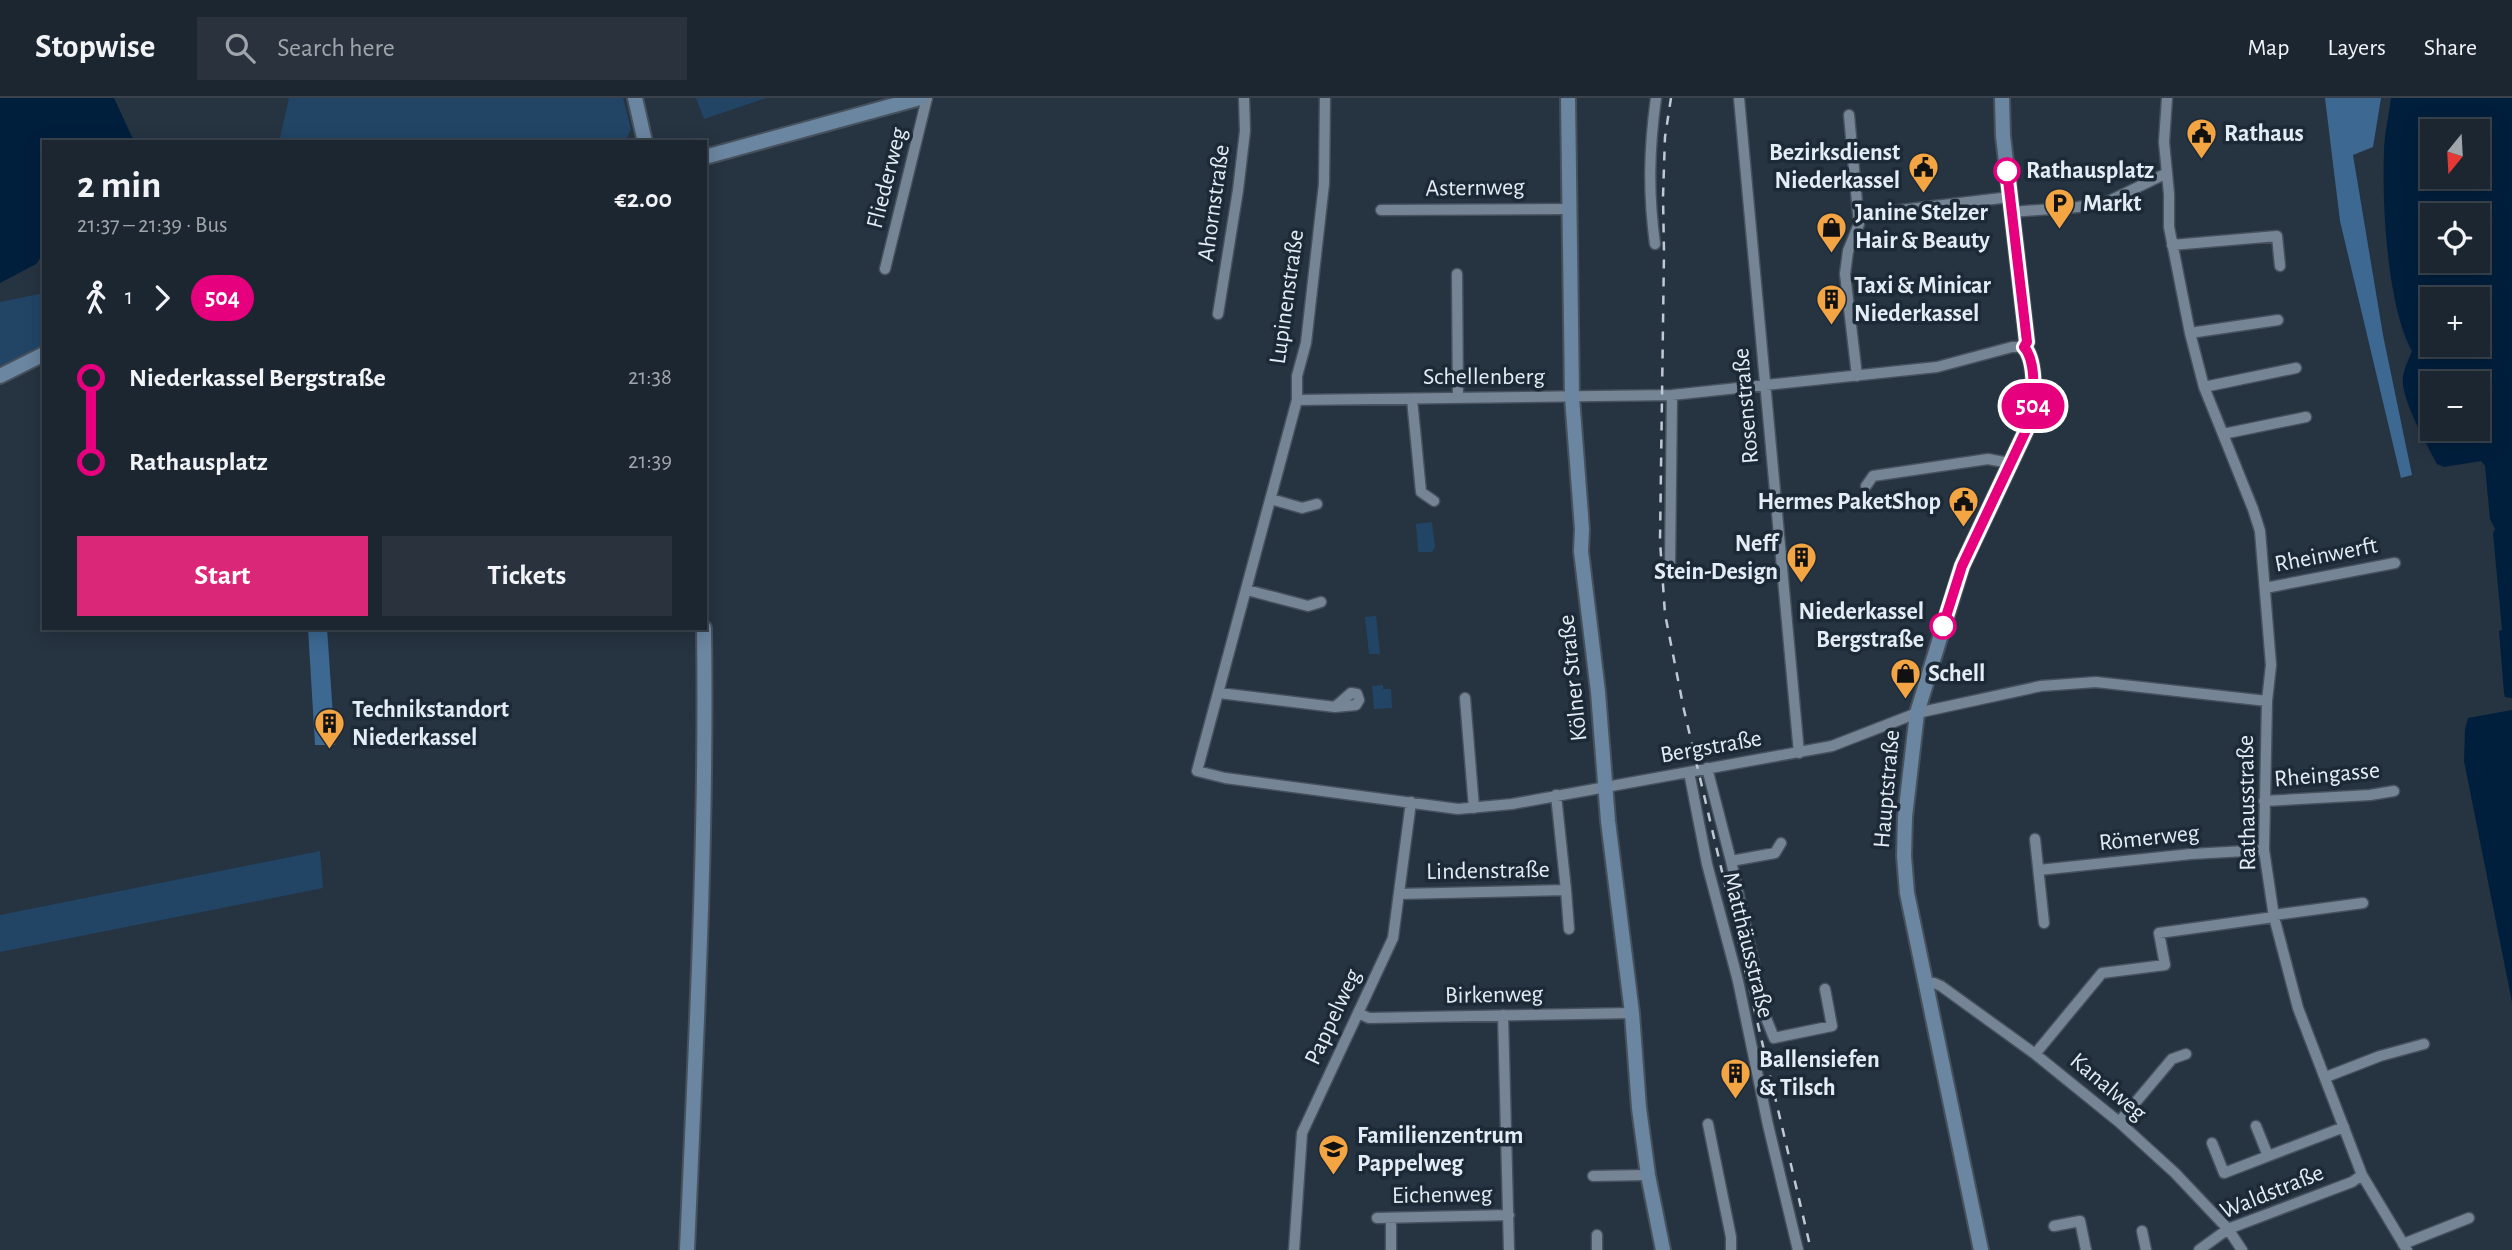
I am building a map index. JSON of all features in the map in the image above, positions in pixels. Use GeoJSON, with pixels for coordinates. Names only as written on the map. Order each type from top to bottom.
{"type":"FeatureCollection","features":[{"type":"Feature","properties":{"kind":"street"},"geometry":{"type":"LineString","coordinates":[[635,98],[645,140]]}},
{"type":"Feature","properties":{"kind":"street"},"geometry":{"type":"LineString","coordinates":[[707,155],[920,98]]}},
{"type":"Feature","properties":{"kind":"street","name":"Fliederweg"},"geometry":{"type":"LineString","coordinates":[[885,269],[927,98]]}},
{"type":"Feature","properties":{"kind":"street","name":"Ahornstraße"},"geometry":{"type":"LineString","coordinates":[[1218,314],[1238,190],[1245,131],[1244,98]]}},
{"type":"Feature","properties":{"kind":"street","name":"Lupinenstraße"},"geometry":{"type":"LineString","coordinates":[[1209,731],[1297,400],[1297,376],[1306,343],[1324,184],[1325,98]]}},
{"type":"Feature","properties":{"kind":"street","name":"Kölner Straße"},"geometry":{"type":"LineString","coordinates":[[1568,98],[1572,397],[1582,529],[1581,551],[1597,687],[1608,821],[1632,1013],[1639,1108],[1662,1250]]}},
{"type":"Feature","properties":{"kind":"street"},"geometry":{"type":"LineString","coordinates":[[1656,98],[1650,140],[1649,203],[1656,244]]}},
{"type":"Feature","properties":{"kind":"street","name":"Rosenstraße"},"geometry":{"type":"LineString","coordinates":[[1739,98],[1799,753]]}},
{"type":"Feature","properties":{"kind":"street","name":"Hauptstraße"},"geometry":{"type":"LineString","coordinates":[[1981,1250],[1907,892],[1904,856],[1905,817],[1917,713],[1962,566],[2031,420],[2034,399],[2030,357],[2024,347],[2027,342],[2010,205],[2002,98]]}},
{"type":"Feature","properties":{"kind":"street","name":"Rathausstraße"},"geometry":{"type":"LineString","coordinates":[[2166,98],[2164,142],[2169,227],[2190,333],[2204,387],[2260,531],[2271,665],[2267,701],[2264,850],[2274,916],[2298,1008],[2362,1175],[2405,1247],[2469,1218]]}},
{"type":"Feature","properties":{"kind":"street"},"geometry":{"type":"LineString","coordinates":[[1849,115],[1859,215],[1845,261],[1857,376]]}},
{"type":"Feature","properties":{"kind":"street"},"geometry":{"type":"LineString","coordinates":[[1859,215],[2010,205],[2078,207],[2107,202],[2167,173]]}},
{"type":"Feature","properties":{"kind":"street","name":"Asternweg"},"geometry":{"type":"LineString","coordinates":[[1381,210],[1569,209]]}},
{"type":"Feature","properties":{"kind":"street"},"geometry":{"type":"LineString","coordinates":[[2172,245],[2277,236],[2280,266]]}},
{"type":"Feature","properties":{"kind":"street"},"geometry":{"type":"LineString","coordinates":[[1457,274],[1458,398]]}},
{"type":"Feature","properties":{"kind":"street"},"geometry":{"type":"LineString","coordinates":[[2190,333],[2278,320]]}},
{"type":"Feature","properties":{"kind":"street","name":"Schellenberg"},"geometry":{"type":"LineString","coordinates":[[1297,400],[1672,395],[1937,367],[2012,347],[2024,347]]}},
{"type":"Feature","properties":{"kind":"street"},"geometry":{"type":"LineString","coordinates":[[0,376],[42,355]]}},
{"type":"Feature","properties":{"kind":"street"},"geometry":{"type":"LineString","coordinates":[[2204,387],[2296,368]]}},
{"type":"Feature","properties":{"kind":"street"},"geometry":{"type":"LineString","coordinates":[[1670,566],[1672,395]]}},
{"type":"Feature","properties":{"kind":"street"},"geometry":{"type":"LineString","coordinates":[[1412,398],[1421,492],[1434,501]]}},
{"type":"Feature","properties":{"kind":"street"},"geometry":{"type":"LineString","coordinates":[[2223,434],[2306,417]]}},
{"type":"Feature","properties":{"kind":"street"},"geometry":{"type":"LineString","coordinates":[[1866,486],[1873,476],[1988,459],[2009,463]]}},
{"type":"Feature","properties":{"kind":"street"},"geometry":{"type":"LineString","coordinates":[[1271,499],[1302,508],[1317,504]]}},
{"type":"Feature","properties":{"kind":"street","name":"Rheinwerft"},"geometry":{"type":"LineString","coordinates":[[2265,588],[2395,562]]}},
{"type":"Feature","properties":{"kind":"street"},"geometry":{"type":"LineString","coordinates":[[1247,590],[1308,606],[1321,602]]}},
{"type":"Feature","properties":{"kind":"street"},"geometry":{"type":"LineString","coordinates":[[687,1250],[702,906],[704,630]]}},
{"type":"Feature","properties":{"kind":"street","name":"Bergstraße"},"geometry":{"type":"LineString","coordinates":[[1209,731],[1197,771],[1225,778],[1458,809],[1606,787],[1799,753],[1832,746],[1917,713],[2041,686],[2096,682],[2267,701]]}},
{"type":"Feature","properties":{"kind":"street"},"geometry":{"type":"LineString","coordinates":[[1219,693],[1335,707]]}},
{"type":"Feature","properties":{"kind":"street"},"geometry":{"type":"LineString","coordinates":[[1465,698],[1474,808]]}},
{"type":"Feature","properties":{"kind":"street"},"geometry":{"type":"LineString","coordinates":[[1707,768],[1731,861],[1752,962],[1766,1018],[1774,1038],[1832,1026],[1825,989]]}},
{"type":"Feature","properties":{"kind":"street","name":"Matthäusstraße"},"geometry":{"type":"LineString","coordinates":[[1689,772],[1707,864],[1738,981],[1798,1250]]}},
{"type":"Feature","properties":{"kind":"street","name":"Rheingasse"},"geometry":{"type":"LineString","coordinates":[[2264,801],[2370,795],[2394,791]]}},
{"type":"Feature","properties":{"kind":"street","name":"Lindenstraße"},"geometry":{"type":"LineString","coordinates":[[1399,894],[1566,890],[1556,795]]}},
{"type":"Feature","properties":{"kind":"street","name":"Pappelweg"},"geometry":{"type":"LineString","coordinates":[[1294,1250],[1302,1133],[1393,938],[1411,802]]}},
{"type":"Feature","properties":{"kind":"street"},"geometry":{"type":"LineString","coordinates":[[2035,839],[2044,923]]}},
{"type":"Feature","properties":{"kind":"street"},"geometry":{"type":"LineString","coordinates":[[1731,861],[1775,853],[1781,843]]}},
{"type":"Feature","properties":{"kind":"street","name":"Römerweg"},"geometry":{"type":"LineString","coordinates":[[2039,870],[2190,854],[2264,850]]}},
{"type":"Feature","properties":{"kind":"street"},"geometry":{"type":"LineString","coordinates":[[1566,890],[1569,929]]}},
{"type":"Feature","properties":{"kind":"street"},"geometry":{"type":"LineString","coordinates":[[2035,1054],[2102,973],[2165,965],[2159,933],[2363,903]]}},
{"type":"Feature","properties":{"kind":"street","name":"Kanalweg"},"geometry":{"type":"LineString","coordinates":[[1927,984],[1941,986],[2035,1054],[2119,1122],[2175,1173],[2228,1229],[2242,1250]]}},
{"type":"Feature","properties":{"kind":"street","name":"Birkenweg"},"geometry":{"type":"LineString","coordinates":[[1358,1013],[1369,1018],[1632,1013]]}},
{"type":"Feature","properties":{"kind":"street"},"geometry":{"type":"LineString","coordinates":[[1503,1015],[1509,1250]]}},
{"type":"Feature","properties":{"kind":"street"},"geometry":{"type":"LineString","coordinates":[[2326,1077],[2380,1056],[2424,1044]]}},
{"type":"Feature","properties":{"kind":"street"},"geometry":{"type":"LineString","coordinates":[[2119,1122],[2172,1059],[2186,1054]]}},
{"type":"Feature","properties":{"kind":"street"},"geometry":{"type":"LineString","coordinates":[[1708,1124],[1731,1237],[1731,1250]]}},
{"type":"Feature","properties":{"kind":"street"},"geometry":{"type":"LineString","coordinates":[[2256,1126],[2268,1156]]}},
{"type":"Feature","properties":{"kind":"street"},"geometry":{"type":"LineString","coordinates":[[2212,1143],[2224,1173],[2344,1127]]}},
{"type":"Feature","properties":{"kind":"street"},"geometry":{"type":"LineString","coordinates":[[1593,1176],[1648,1175]]}},
{"type":"Feature","properties":{"kind":"street","name":"Waldstraße"},"geometry":{"type":"LineString","coordinates":[[2199,1250],[2228,1229],[2352,1182],[2362,1175]]}},
{"type":"Feature","properties":{"kind":"street","name":"Eichenweg"},"geometry":{"type":"LineString","coordinates":[[1377,1218],[1508,1215]]}},
{"type":"Feature","properties":{"kind":"street"},"geometry":{"type":"LineString","coordinates":[[1391,1218],[1391,1250]]}},
{"type":"Feature","properties":{"kind":"street"},"geometry":{"type":"LineString","coordinates":[[2054,1226],[2080,1221],[2086,1250]]}},
{"type":"Feature","properties":{"kind":"street"},"geometry":{"type":"LineString","coordinates":[[2142,1231],[2146,1250]]}},
{"type":"Feature","properties":{"kind":"street"},"geometry":{"type":"LineString","coordinates":[[1597,1236],[1597,1250]]}},
{"type":"Feature","properties":{"kind":"shaded area"},"geometry":{"type":"Polygon","coordinates":[[[0,98],[114,98],[132,137],[137,140],[42,140],[42,256],[36,264],[0,283],[0,98]]]}},
{"type":"Feature","properties":{"kind":"shaded area"},"geometry":{"type":"Polygon","coordinates":[[[289,98],[623,98],[631,129],[626,140],[279,140],[289,98]]]}},
{"type":"Feature","properties":{"kind":"shaded area"},"geometry":{"type":"Polygon","coordinates":[[[696,98],[766,98],[704,119],[696,98]]]}},
{"type":"Feature","properties":{"kind":"shaded area"},"geometry":{"type":"Polygon","coordinates":[[[2325,98],[2381,98],[2373,147],[2353,155],[2383,335],[2412,475],[2401,478],[2340,221],[2325,98]]]}},
{"type":"Feature","properties":{"kind":"shaded area"},"geometry":{"type":"Polygon","coordinates":[[[2391,98],[2512,98],[2512,698],[2505,697],[2504,693],[2499,631],[2502,630],[2493,533],[2495,529],[2490,519],[2485,466],[2481,461],[2444,467],[2437,464],[2425,441],[2490,441],[2490,371],[2420,371],[2420,431],[2403,386],[2412,351],[2397,308],[2388,254],[2384,145],[2391,98]]]}},
{"type":"Feature","properties":{"kind":"shaded area"},"geometry":{"type":"Polygon","coordinates":[[[42,293],[42,347],[0,366],[0,302],[42,293]]]}},
{"type":"Feature","properties":{"kind":"shaded area"},"geometry":{"type":"Polygon","coordinates":[[[1432,522],[1435,547],[1432,552],[1418,552],[1416,524],[1432,522]]]}},
{"type":"Feature","properties":{"kind":"shaded area"},"geometry":{"type":"Polygon","coordinates":[[[1376,616],[1380,654],[1369,654],[1365,617],[1376,616]]]}},
{"type":"Feature","properties":{"kind":"shaded area"},"geometry":{"type":"Polygon","coordinates":[[[308,630],[327,630],[335,745],[315,745],[308,630]]]}},
{"type":"Feature","properties":{"kind":"shaded area"},"geometry":{"type":"Polygon","coordinates":[[[1383,685],[1383,689],[1391,689],[1392,708],[1374,709],[1372,686],[1383,685]]]}},
{"type":"Feature","properties":{"kind":"shaded area"},"geometry":{"type":"Polygon","coordinates":[[[2512,710],[2512,1002],[2464,761],[2468,718],[2512,710]]]}},
{"type":"Feature","properties":{"kind":"shaded area"},"geometry":{"type":"Polygon","coordinates":[[[320,851],[323,888],[0,952],[0,915],[320,851]]]}},
{"type":"Feature","properties":{"kind":"railway"},"geometry":{"type":"LineString","coordinates":[[1671,98],[1665,137],[1663,197],[1660,541],[1665,614],[1684,710],[1811,1250]]}},
{"type":"Feature","properties":{"kind":"bus line","name":"504"},"geometry":{"type":"LineString","coordinates":[[1943,626],[1962,566],[2031,420],[2034,399],[2030,357],[2024,347],[2027,342],[2007,171]]}},
{"type":"Feature","properties":{"kind":"place","name":"Rathaus"},"geometry":{"type":"Point","coordinates":[2201,161]}},
{"type":"Feature","properties":{"kind":"place","name":"Rathausplatz"},"geometry":{"type":"Point","coordinates":[2007,171]}},
{"type":"Feature","properties":{"kind":"place","name":"Bezirksdienst Niederkassel"},"geometry":{"type":"Point","coordinates":[1923,194]}},
{"type":"Feature","properties":{"kind":"place","name":"Markt"},"geometry":{"type":"Point","coordinates":[2060,231]}},
{"type":"Feature","properties":{"kind":"place","name":"Janine Stelzer Hair & Beauty"},"geometry":{"type":"Point","coordinates":[1832,254]}},
{"type":"Feature","properties":{"kind":"place","name":"Taxi & Minicar Niederkassel"},"geometry":{"type":"Point","coordinates":[1831,327]}},
{"type":"Feature","properties":{"kind":"place","name":"Hermes PaketShop"},"geometry":{"type":"Point","coordinates":[1964,529]}},
{"type":"Feature","properties":{"kind":"place","name":"Neff Stein-Design"},"geometry":{"type":"Point","coordinates":[1801,585]}},
{"type":"Feature","properties":{"kind":"place","name":"Niederkassel Bergstraße"},"geometry":{"type":"Point","coordinates":[1943,626]}},
{"type":"Feature","properties":{"kind":"place","name":"Schell"},"geometry":{"type":"Point","coordinates":[1905,701]}},
{"type":"Feature","properties":{"kind":"place","name":"Technikstandort Niederkassel"},"geometry":{"type":"Point","coordinates":[329,751]}},
{"type":"Feature","properties":{"kind":"place","name":"Ballensiefen & Tilsch"},"geometry":{"type":"Point","coordinates":[1736,1101]}},
{"type":"Feature","properties":{"kind":"place","name":"Familienzentrum Pappelweg"},"geometry":{"type":"Point","coordinates":[1334,1177]}}]}
